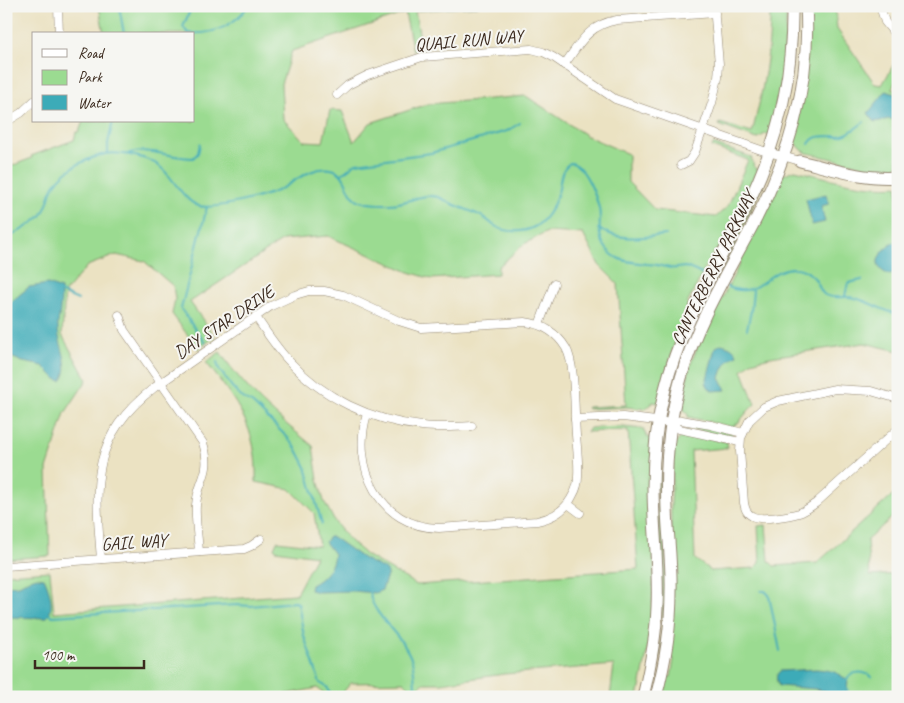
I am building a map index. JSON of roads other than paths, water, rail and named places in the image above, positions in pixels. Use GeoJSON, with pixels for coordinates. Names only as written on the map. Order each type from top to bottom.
{"type":"FeatureCollection","features":[{"type":"Feature","properties":{"kind":"street"},"geometry":{"type":"LineString","coordinates":[[58,6],[59,32]]}},
{"type":"Feature","properties":{"kind":"street","name":"CANTERBERRY PARKWAY"},"geometry":{"type":"LineString","coordinates":[[643,697],[653,650],[657,612],[658,573],[653,479],[664,391],[686,325],[752,195],[769,153],[787,77],[791,45],[792,6]]}},
{"type":"Feature","properties":{"kind":"street","name":"CANTERBERRY PARKWAY"},"geometry":{"type":"LineString","coordinates":[[656,697],[667,647],[671,606],[671,562],[666,475],[672,423],[681,379],[714,298],[767,197],[784,157],[797,111],[804,76],[807,39],[806,6]]}},
{"type":"Feature","properties":{"kind":"street"},"geometry":{"type":"LineString","coordinates":[[880,6],[885,22],[898,38]]}},
{"type":"Feature","properties":{"kind":"street"},"geometry":{"type":"LineString","coordinates":[[564,65],[585,36],[602,24],[617,20],[715,10],[718,71],[715,92],[693,156],[687,163],[681,165]]}},
{"type":"Feature","properties":{"kind":"street","name":"QUAIL RUN WAY"},"geometry":{"type":"LineString","coordinates":[[337,95],[348,85],[368,75],[417,58],[434,55],[529,49],[547,54],[615,99],[769,153],[800,161]]}},
{"type":"Feature","properties":{"kind":"street"},"geometry":{"type":"LineString","coordinates":[[6,122],[21,113],[32,103]]}},
{"type":"Feature","properties":{"kind":"street"},"geometry":{"type":"LineString","coordinates":[[800,161],[858,175],[898,177]]}},
{"type":"Feature","properties":{"kind":"street"},"geometry":{"type":"LineString","coordinates":[[539,325],[554,284]]}},
{"type":"Feature","properties":{"kind":"street","name":"DAY STAR DRIVE"},"geometry":{"type":"LineString","coordinates":[[101,559],[97,485],[104,452],[125,415],[161,383],[256,317],[285,298],[304,292],[320,291],[343,295],[399,322],[421,328],[522,322],[539,325],[558,336],[568,352],[575,419],[578,476],[575,490],[568,504]]}},
{"type":"Feature","properties":{"kind":"street"},"geometry":{"type":"LineString","coordinates":[[119,315],[124,330],[199,436],[206,452],[207,468],[196,506],[199,552]]}},
{"type":"Feature","properties":{"kind":"street"},"geometry":{"type":"LineString","coordinates":[[256,317],[282,353],[305,377],[330,395],[367,414],[392,421],[431,427],[472,426]]}},
{"type":"Feature","properties":{"kind":"street"},"geometry":{"type":"LineString","coordinates":[[898,399],[876,392],[855,389],[823,391],[768,405],[752,418],[740,442],[746,517],[788,516],[809,508],[898,429]]}},
{"type":"Feature","properties":{"kind":"street"},"geometry":{"type":"LineString","coordinates":[[367,414],[362,440],[370,482],[388,509],[409,522],[438,528],[537,521],[555,514],[568,504],[580,513]]}},
{"type":"Feature","properties":{"kind":"street"},"geometry":{"type":"LineString","coordinates":[[575,419],[623,417],[672,423],[680,420],[743,433]]}},
{"type":"Feature","properties":{"kind":"street"},"geometry":{"type":"LineString","coordinates":[[672,423],[679,429],[740,442]]}},
{"type":"Feature","properties":{"kind":"street","name":"GAIL WAY"},"geometry":{"type":"LineString","coordinates":[[6,566],[244,549],[261,539]]}},
{"type":"Feature","properties":{"kind":"water"},"geometry":{"type":"Polygon","coordinates":[[[886,91],[898,95],[898,120],[889,119],[875,122],[868,113],[886,91]]]}},
{"type":"Feature","properties":{"kind":"water"},"geometry":{"type":"Polygon","coordinates":[[[826,194],[829,204],[821,206],[825,222],[812,225],[806,199],[826,194]]]}},
{"type":"Feature","properties":{"kind":"water"},"geometry":{"type":"Polygon","coordinates":[[[898,242],[898,272],[890,275],[879,268],[878,263],[885,249],[898,242]]]}},
{"type":"Feature","properties":{"kind":"water"},"geometry":{"type":"Polygon","coordinates":[[[48,284],[61,289],[58,326],[66,369],[61,381],[56,379],[43,366],[23,362],[6,355],[6,306],[29,287],[48,284]]]}},
{"type":"Feature","properties":{"kind":"water"},"geometry":{"type":"Polygon","coordinates":[[[721,344],[733,349],[737,355],[728,362],[721,374],[720,378],[726,390],[713,391],[706,383],[715,348],[721,344]]]}},
{"type":"Feature","properties":{"kind":"water"},"geometry":{"type":"Polygon","coordinates":[[[329,537],[333,537],[364,559],[386,570],[388,573],[382,590],[375,593],[353,591],[318,592],[310,590],[311,585],[320,580],[332,564],[334,554],[325,542],[329,537]]]}},
{"type":"Feature","properties":{"kind":"water"},"geometry":{"type":"Polygon","coordinates":[[[37,577],[44,578],[51,599],[51,610],[46,618],[6,617],[6,586],[19,585],[37,577]]]}},
{"type":"Feature","properties":{"kind":"water"},"geometry":{"type":"Polygon","coordinates":[[[816,669],[834,672],[845,678],[848,682],[845,697],[833,697],[825,691],[815,689],[779,686],[777,682],[777,676],[780,671],[816,669]]]}},
{"type":"Feature","properties":{"kind":"waterway"},"geometry":{"type":"LineString","coordinates":[[119,6],[124,32]]}},
{"type":"Feature","properties":{"kind":"waterway"},"geometry":{"type":"LineString","coordinates":[[187,32],[183,27],[192,6]]}},
{"type":"Feature","properties":{"kind":"waterway"},"geometry":{"type":"LineString","coordinates":[[195,33],[214,31],[229,24],[248,6]]}},
{"type":"Feature","properties":{"kind":"waterway"},"geometry":{"type":"LineString","coordinates":[[108,153],[108,143],[113,122]]}},
{"type":"Feature","properties":{"kind":"waterway"},"geometry":{"type":"LineString","coordinates":[[809,144],[820,136],[846,134],[864,122]]}},
{"type":"Feature","properties":{"kind":"waterway"},"geometry":{"type":"LineString","coordinates":[[342,174],[356,163],[431,153],[507,131],[520,123]]}},
{"type":"Feature","properties":{"kind":"waterway"},"geometry":{"type":"LineString","coordinates":[[128,154],[143,151],[193,158],[198,153],[200,144]]}},
{"type":"Feature","properties":{"kind":"waterway"},"geometry":{"type":"LineString","coordinates":[[6,239],[41,216],[51,192],[66,172],[89,159],[109,153],[131,155],[154,162],[164,170],[188,199],[199,206],[224,205],[257,198],[279,190],[315,170],[331,169],[341,174],[352,194],[360,201],[390,204],[433,196],[480,215],[503,230],[513,231],[523,231],[537,226],[545,218],[558,193],[562,173],[570,163],[580,168],[592,188],[599,208],[600,236],[608,251],[623,260],[672,268],[685,267],[706,276]]}},
{"type":"Feature","properties":{"kind":"waterway"},"geometry":{"type":"LineString","coordinates":[[205,343],[181,309],[207,207]]}},
{"type":"Feature","properties":{"kind":"waterway"},"geometry":{"type":"LineString","coordinates":[[598,229],[624,237],[666,235]]}},
{"type":"Feature","properties":{"kind":"waterway"},"geometry":{"type":"LineString","coordinates":[[726,286],[738,290],[747,290],[785,269],[798,268],[808,272],[825,295],[855,298],[898,314]]}},
{"type":"Feature","properties":{"kind":"waterway"},"geometry":{"type":"LineString","coordinates":[[845,296],[848,283],[862,280]]}},
{"type":"Feature","properties":{"kind":"waterway"},"geometry":{"type":"LineString","coordinates":[[747,329],[753,290]]}},
{"type":"Feature","properties":{"kind":"waterway"},"geometry":{"type":"LineString","coordinates":[[60,292],[78,300]]}},
{"type":"Feature","properties":{"kind":"waterway"},"geometry":{"type":"LineString","coordinates":[[217,362],[219,369],[240,396],[253,404],[296,448],[306,467],[322,524]]}},
{"type":"Feature","properties":{"kind":"waterway"},"geometry":{"type":"LineString","coordinates":[[369,591],[376,609],[408,652],[414,669],[415,693]]}},
{"type":"Feature","properties":{"kind":"waterway"},"geometry":{"type":"LineString","coordinates":[[761,591],[765,591],[769,595],[780,651]]}},
{"type":"Feature","properties":{"kind":"waterway"},"geometry":{"type":"LineString","coordinates":[[49,614],[53,616],[295,602],[298,603],[304,636],[320,683],[327,687],[332,697]]}},
{"type":"Feature","properties":{"kind":"waterway"},"geometry":{"type":"LineString","coordinates":[[6,624],[8,616]]}},
{"type":"Feature","properties":{"kind":"waterway"},"geometry":{"type":"LineString","coordinates":[[846,682],[850,675],[856,673],[864,673],[872,677]]}},
{"type":"Feature","properties":{"kind":"waterway"},"geometry":{"type":"LineString","coordinates":[[847,689],[849,697]]}},
{"type":"Feature","properties":{"kind":"waterway"},"geometry":{"type":"LineString","coordinates":[[691,697],[691,695],[701,693]]}}]}
